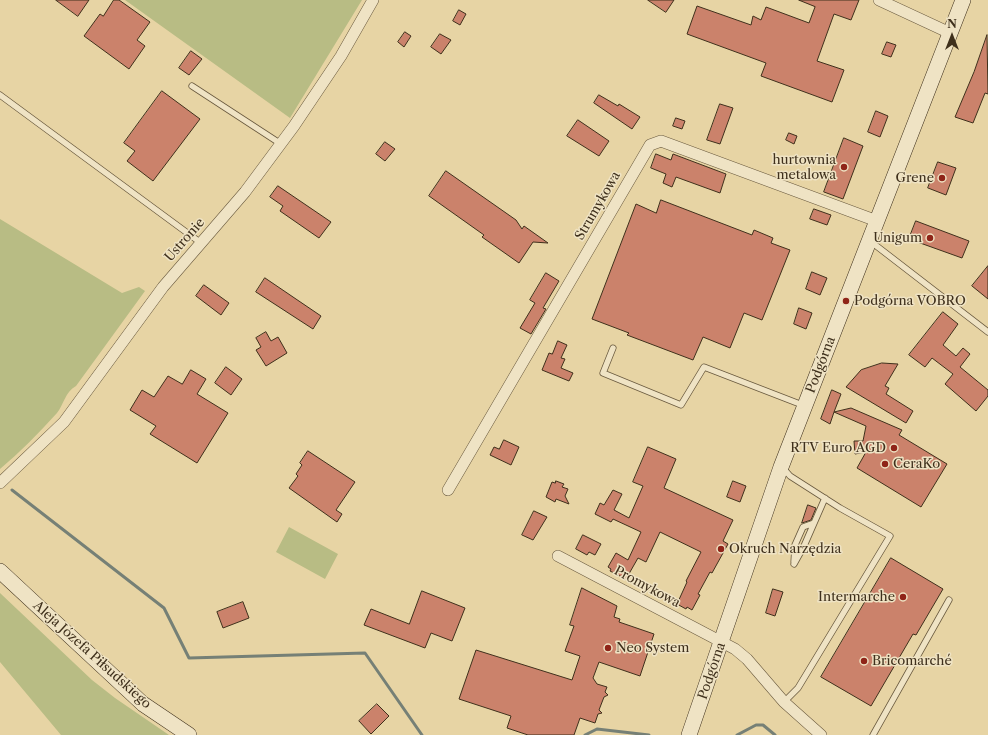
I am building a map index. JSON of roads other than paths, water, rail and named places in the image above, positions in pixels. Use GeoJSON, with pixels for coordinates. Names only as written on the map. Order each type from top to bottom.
{"type":"FeatureCollection","features":[{"type":"Feature","properties":{"kind":"main road","name":"Podgórna"},"geometry":{"type":"LineString","coordinates":[[689,735],[722,643],[781,467],[963,0]]}},
{"type":"Feature","properties":{"kind":"main road","name":"Aleja Józefa Piłsudskiego"},"geometry":{"type":"LineString","coordinates":[[0,571],[143,704],[189,735]]}},
{"type":"Feature","properties":{"kind":"street","name":"Ustronie"},"geometry":{"type":"LineString","coordinates":[[0,483],[64,422],[162,287],[245,192],[281,144],[341,56],[373,0]]}},
{"type":"Feature","properties":{"kind":"street"},"geometry":{"type":"LineString","coordinates":[[879,0],[950,33]]}},
{"type":"Feature","properties":{"kind":"street","name":"Strumykowa"},"geometry":{"type":"LineString","coordinates":[[448,490],[650,144],[661,141],[877,221]]}},
{"type":"Feature","properties":{"kind":"street","name":"Promykowa"},"geometry":{"type":"LineString","coordinates":[[558,556],[735,649],[747,659],[784,702],[821,735]]}},
{"type":"Feature","properties":{"kind":"lane"},"geometry":{"type":"LineString","coordinates":[[192,86],[281,144]]}},
{"type":"Feature","properties":{"kind":"lane"},"geometry":{"type":"LineString","coordinates":[[0,95],[201,243]]}},
{"type":"Feature","properties":{"kind":"lane"},"geometry":{"type":"LineString","coordinates":[[870,240],[988,332]]}},
{"type":"Feature","properties":{"kind":"lane"},"geometry":{"type":"LineString","coordinates":[[613,348],[603,373],[681,405],[704,367],[805,406]]}},
{"type":"Feature","properties":{"kind":"lane"},"geometry":{"type":"LineString","coordinates":[[781,467],[790,476],[840,508],[890,536],[798,688],[784,702]]}},
{"type":"Feature","properties":{"kind":"lane"},"geometry":{"type":"LineString","coordinates":[[814,523],[803,527],[795,545],[794,564],[804,546],[825,498]]}},
{"type":"Feature","properties":{"kind":"lane"},"geometry":{"type":"LineString","coordinates":[[873,735],[949,600]]}},
{"type":"Feature","properties":{"kind":"waterway"},"geometry":{"type":"LineString","coordinates":[[12,490],[164,608],[189,658],[365,653],[422,735]]}},
{"type":"Feature","properties":{"kind":"waterway"},"geometry":{"type":"LineString","coordinates":[[737,735],[756,725],[763,725],[775,735]]}},
{"type":"Feature","properties":{"kind":"waterway"},"geometry":{"type":"LineString","coordinates":[[585,735],[597,729],[649,735]]}},
{"type":"Feature","properties":{"kind":"place","name":"hurtownia metalowa"},"geometry":{"type":"Point","coordinates":[844,167]}},
{"type":"Feature","properties":{"kind":"place","name":"Grene"},"geometry":{"type":"Point","coordinates":[942,178]}},
{"type":"Feature","properties":{"kind":"place","name":"Unigum"},"geometry":{"type":"Point","coordinates":[930,238]}},
{"type":"Feature","properties":{"kind":"place","name":"Podgórna VOBRO"},"geometry":{"type":"Point","coordinates":[846,301]}},
{"type":"Feature","properties":{"kind":"place","name":"RTV Euro AGD"},"geometry":{"type":"Point","coordinates":[894,448]}},
{"type":"Feature","properties":{"kind":"place","name":"CeraKo"},"geometry":{"type":"Point","coordinates":[885,464]}},
{"type":"Feature","properties":{"kind":"place","name":"Okruch Narzędzia"},"geometry":{"type":"Point","coordinates":[721,549]}},
{"type":"Feature","properties":{"kind":"place","name":"Intermarche"},"geometry":{"type":"Point","coordinates":[903,597]}},
{"type":"Feature","properties":{"kind":"place","name":"Neo System"},"geometry":{"type":"Point","coordinates":[608,648]}},
{"type":"Feature","properties":{"kind":"place","name":"Bricomarché"},"geometry":{"type":"Point","coordinates":[864,661]}}]}
